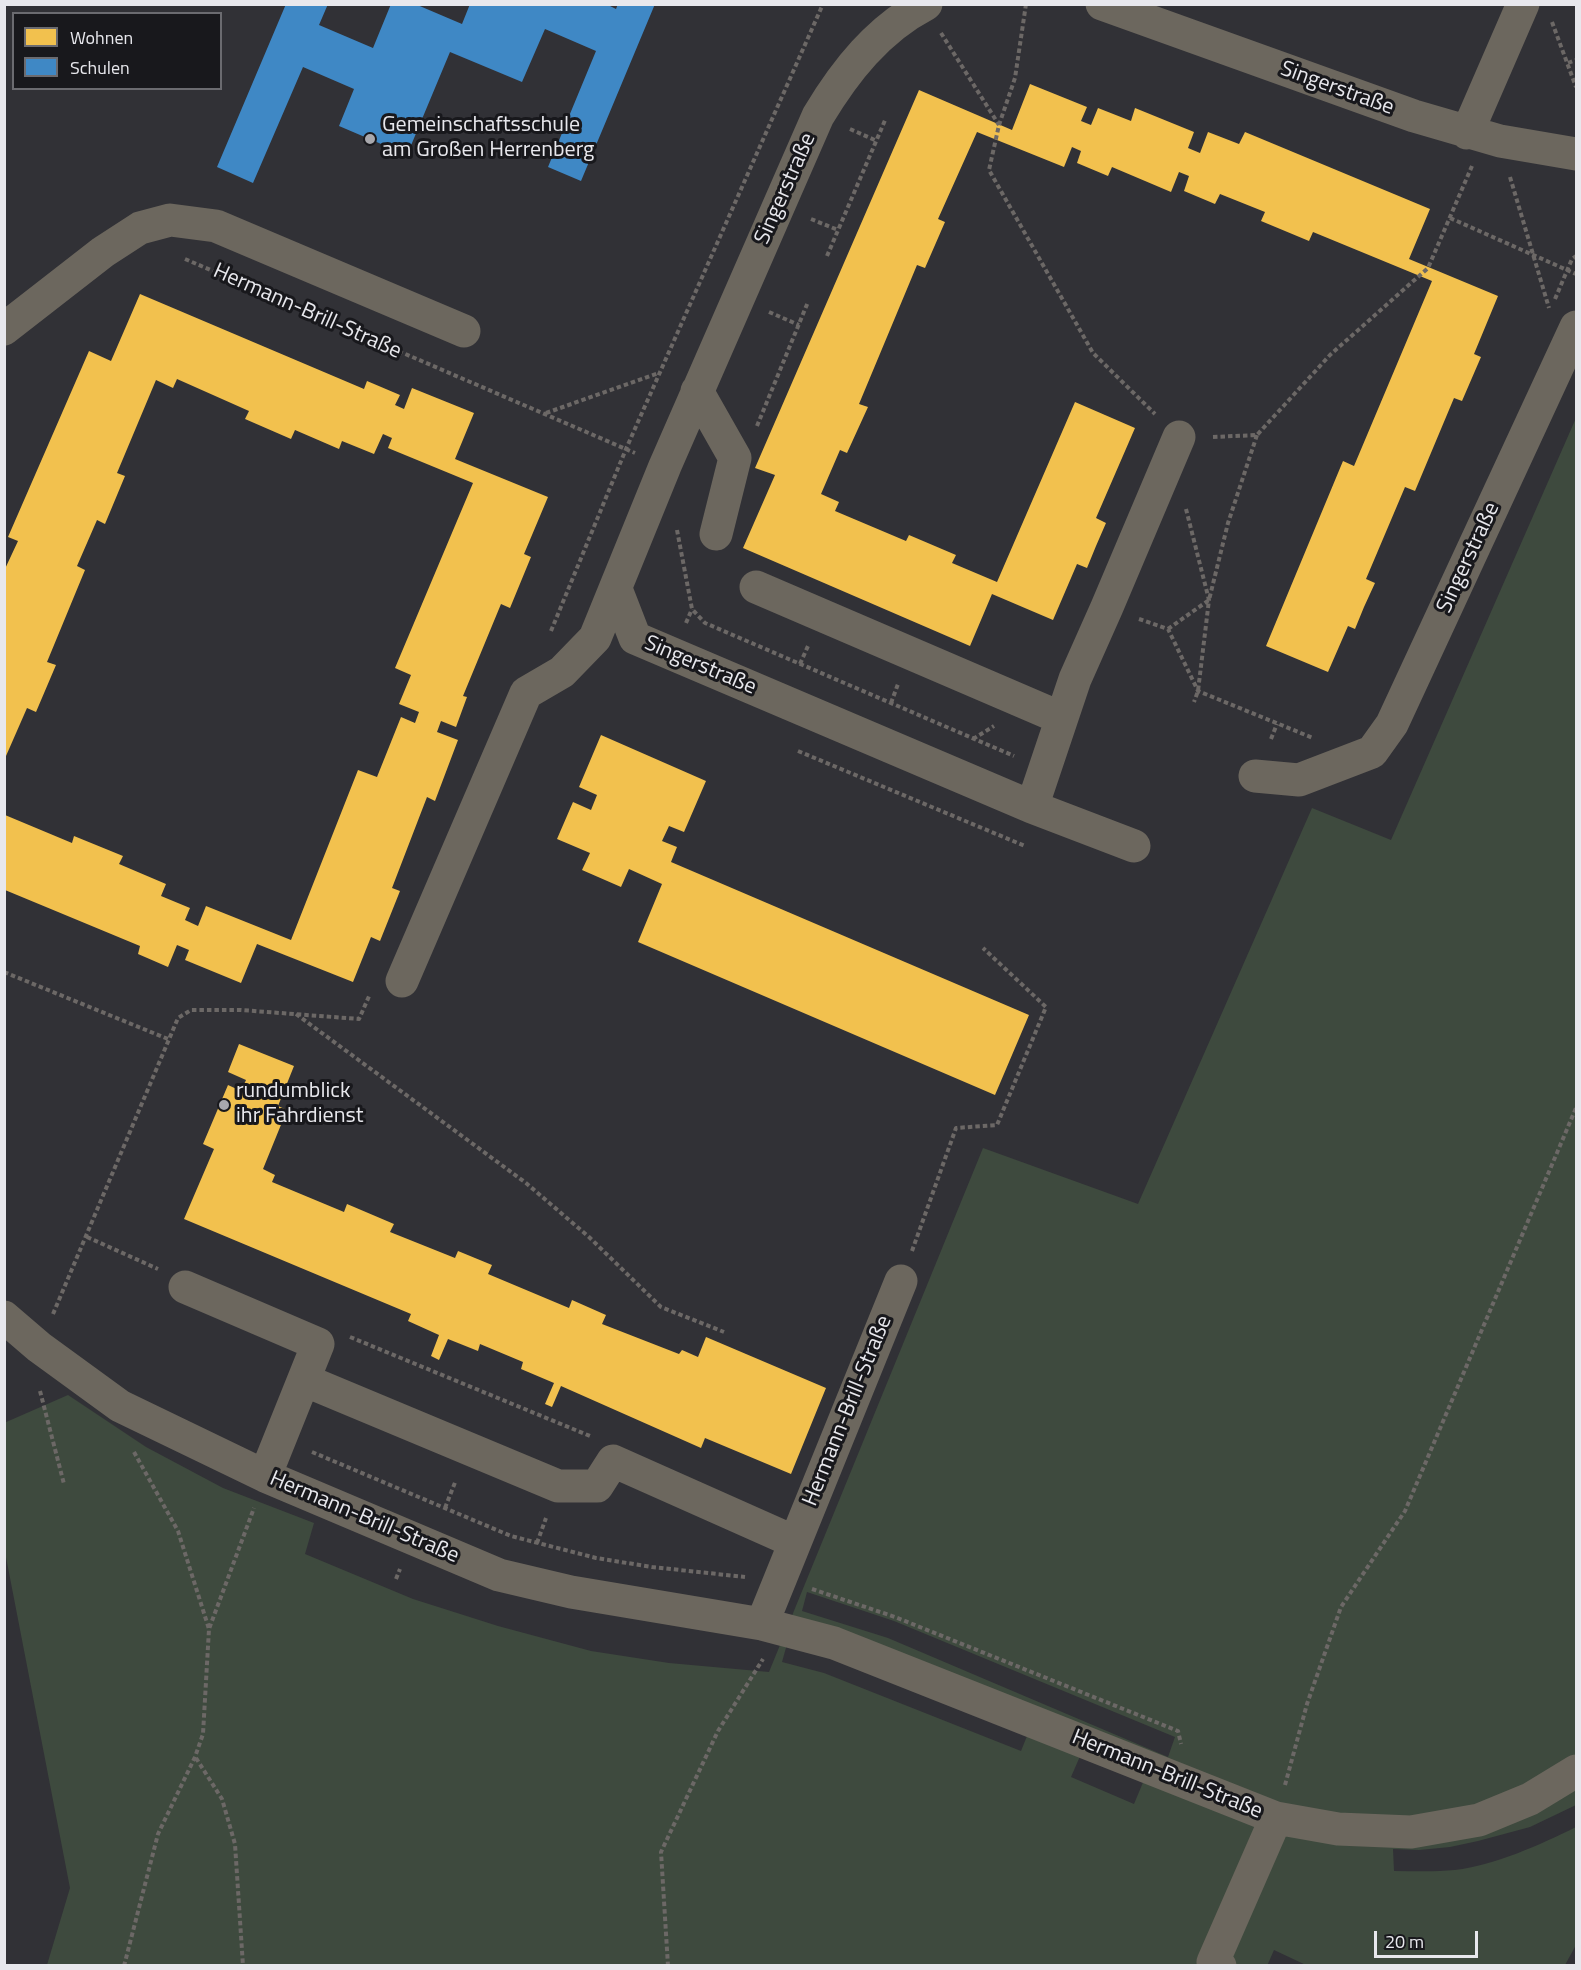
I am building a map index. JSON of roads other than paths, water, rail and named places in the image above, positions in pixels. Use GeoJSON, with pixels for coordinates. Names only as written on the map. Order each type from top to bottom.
{"type":"FeatureCollection","features":[{"type":"Feature","properties":{"kind":"street","name":"Singerstraße"},"geometry":{"type":"LineString","coordinates":[[1102,4],[1413,116],[1484,137],[1576,154]]}},
{"type":"Feature","properties":{"kind":"street","name":"Singerstraße"},"geometry":{"type":"LineString","coordinates":[[924,5],[895,24],[853,64],[818,116],[697,391],[616,589],[635,638],[1032,807],[1134,846]]}},
{"type":"Feature","properties":{"kind":"street"},"geometry":{"type":"LineString","coordinates":[[1484,137],[1536,9]]}},
{"type":"Feature","properties":{"kind":"street","name":"Hermann-Brill-Straße"},"geometry":{"type":"LineString","coordinates":[[4,329],[103,252],[140,228],[170,220],[216,226],[464,331]]}},
{"type":"Feature","properties":{"kind":"street","name":"Singerstraße"},"geometry":{"type":"LineString","coordinates":[[1255,776],[1299,780],[1372,752],[1392,724],[1576,327]]}},
{"type":"Feature","properties":{"kind":"street"},"geometry":{"type":"LineString","coordinates":[[697,391],[735,458],[716,534]]}},
{"type":"Feature","properties":{"kind":"street"},"geometry":{"type":"LineString","coordinates":[[1032,807],[1075,679],[1173,451]]}},
{"type":"Feature","properties":{"kind":"street"},"geometry":{"type":"LineString","coordinates":[[756,587],[1061,718]]}},
{"type":"Feature","properties":{"kind":"street"},"geometry":{"type":"LineString","coordinates":[[402,981],[526,693],[562,672],[595,638],[616,589]]}},
{"type":"Feature","properties":{"kind":"street","name":"Hermann-Brill-Straße"},"geometry":{"type":"LineString","coordinates":[[772,1627],[779,1581],[901,1281]]}},
{"type":"Feature","properties":{"kind":"street"},"geometry":{"type":"LineString","coordinates":[[184,1287],[318,1344],[265,1476]]}},
{"type":"Feature","properties":{"kind":"street","name":"Hermann-Brill-Straße"},"geometry":{"type":"LineString","coordinates":[[4,1317],[39,1347],[120,1406],[265,1476],[499,1575],[571,1592],[772,1627],[834,1643],[1276,1818],[1338,1829],[1411,1832],[1479,1820],[1530,1799],[1576,1771]]}},
{"type":"Feature","properties":{"kind":"street"},"geometry":{"type":"LineString","coordinates":[[304,1380],[558,1486],[597,1486],[613,1461],[795,1542]]}},
{"type":"Feature","properties":{"kind":"street"},"geometry":{"type":"LineString","coordinates":[[1220,1965],[1213,1962],[1276,1818]]}},
{"type":"Feature","properties":{"kind":"place","name":"Gemeinschaftsschule am Großen Herrenberg"},"geometry":{"type":"Point","coordinates":[370,139]}},
{"type":"Feature","properties":{"kind":"place","name":"rundumblick ihr Fahrdienst"},"geometry":{"type":"Point","coordinates":[224,1105]}}]}
